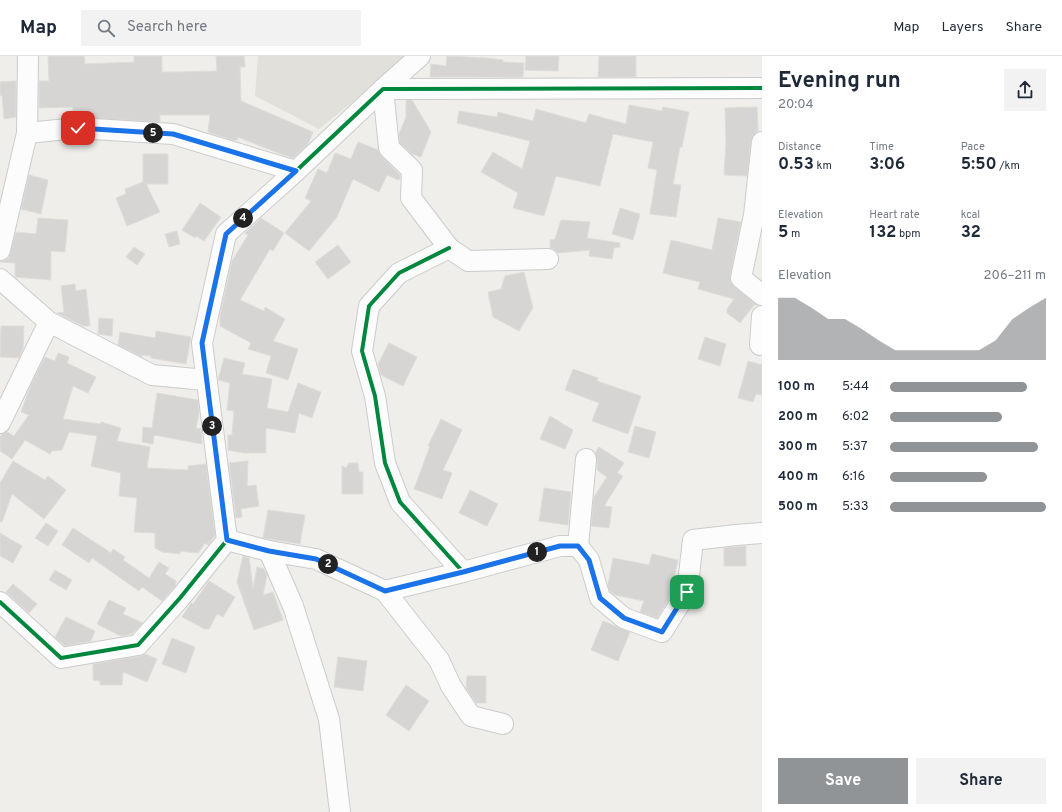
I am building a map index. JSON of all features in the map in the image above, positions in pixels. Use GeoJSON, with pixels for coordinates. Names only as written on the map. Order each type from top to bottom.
{"type":"FeatureCollection","features":[{"type":"Feature","properties":{"kind":"street"},"geometry":{"type":"LineString","coordinates":[[0,250],[27,133],[28,56]]}},
{"type":"Feature","properties":{"kind":"street"},"geometry":{"type":"LineString","coordinates":[[0,602],[61,658],[138,645],[180,598],[227,540],[202,343],[226,234],[420,56]]}},
{"type":"Feature","properties":{"kind":"street"},"geometry":{"type":"LineString","coordinates":[[383,89],[762,88]]}},
{"type":"Feature","properties":{"kind":"street"},"geometry":{"type":"LineString","coordinates":[[383,89],[389,148],[412,170],[411,198],[449,248],[468,261],[548,260]]}},
{"type":"Feature","properties":{"kind":"street"},"geometry":{"type":"LineString","coordinates":[[27,133],[78,128],[173,134],[296,171]]}},
{"type":"Feature","properties":{"kind":"street"},"geometry":{"type":"LineString","coordinates":[[762,142],[754,215],[741,278],[762,295]]}},
{"type":"Feature","properties":{"kind":"street"},"geometry":{"type":"LineString","coordinates":[[449,248],[399,273],[369,306],[362,351],[375,396],[385,462],[400,502],[463,572]]}},
{"type":"Feature","properties":{"kind":"street"},"geometry":{"type":"LineString","coordinates":[[0,279],[50,322],[152,375],[206,380]]}},
{"type":"Feature","properties":{"kind":"street"},"geometry":{"type":"LineString","coordinates":[[760,345],[762,316]]}},
{"type":"Feature","properties":{"kind":"street"},"geometry":{"type":"LineString","coordinates":[[0,423],[50,322]]}},
{"type":"Feature","properties":{"kind":"street"},"geometry":{"type":"LineString","coordinates":[[586,459],[578,546],[589,560],[600,598],[624,618],[662,632],[687,592],[693,540],[762,533]]}},
{"type":"Feature","properties":{"kind":"street"},"geometry":{"type":"LineString","coordinates":[[227,540],[269,551],[316,559],[385,591],[439,660],[451,686],[471,716],[503,724]]}},
{"type":"Feature","properties":{"kind":"street"},"geometry":{"type":"LineString","coordinates":[[385,591],[560,546],[578,546]]}},
{"type":"Feature","properties":{"kind":"street"},"geometry":{"type":"LineString","coordinates":[[269,551],[293,606],[329,719],[340,812]]}},
{"type":"Feature","properties":{"kind":"shaded area"},"geometry":{"type":"Polygon","coordinates":[[[258,56],[410,56],[319,129],[255,96],[258,56]]]}},
{"type":"Feature","properties":{"kind":"building"},"geometry":{"type":"Polygon","coordinates":[[[48,56],[84,56],[85,64],[134,62],[134,56],[162,56],[162,72],[179,72],[217,71],[216,56],[244,56],[245,67],[240,67],[241,101],[313,132],[308,144],[293,158],[238,137],[237,140],[232,140],[208,132],[210,115],[160,115],[160,122],[73,117],[73,107],[39,108],[39,81],[49,81],[48,56]]]}},
{"type":"Feature","properties":{"kind":"building"},"geometry":{"type":"Polygon","coordinates":[[[447,56],[487,58],[503,60],[503,62],[524,63],[523,77],[430,77],[431,64],[446,66],[447,56]]]}},
{"type":"Feature","properties":{"kind":"building"},"geometry":{"type":"Polygon","coordinates":[[[526,56],[559,56],[558,71],[525,70],[526,56]]]}},
{"type":"Feature","properties":{"kind":"building"},"geometry":{"type":"Polygon","coordinates":[[[599,56],[636,56],[636,77],[598,77],[599,56]]]}},
{"type":"Feature","properties":{"kind":"building"},"geometry":{"type":"Polygon","coordinates":[[[16,81],[16,117],[4,119],[2,95],[0,96],[0,82],[16,81]]]}},
{"type":"Feature","properties":{"kind":"building"},"geometry":{"type":"Polygon","coordinates":[[[406,100],[412,100],[431,132],[421,157],[412,154],[400,143],[399,134],[406,117],[406,100]]]}},
{"type":"Feature","properties":{"kind":"building"},"geometry":{"type":"Polygon","coordinates":[[[629,105],[662,111],[663,107],[689,112],[673,184],[681,185],[676,217],[650,214],[657,170],[648,168],[653,142],[613,134],[600,186],[556,176],[544,216],[513,208],[518,193],[481,172],[493,152],[522,169],[530,141],[457,123],[459,111],[497,117],[498,112],[533,121],[536,109],[586,123],[589,114],[626,124],[629,105]]]}},
{"type":"Feature","properties":{"kind":"building"},"geometry":{"type":"Polygon","coordinates":[[[757,107],[758,131],[753,135],[751,140],[747,176],[724,175],[726,143],[725,108],[757,107]]]}},
{"type":"Feature","properties":{"kind":"building"},"geometry":{"type":"Polygon","coordinates":[[[358,142],[378,150],[381,156],[400,175],[399,180],[387,175],[379,192],[353,179],[337,217],[309,251],[285,233],[311,201],[305,198],[318,169],[327,173],[335,153],[351,159],[358,142]]]}},
{"type":"Feature","properties":{"kind":"building"},"geometry":{"type":"Polygon","coordinates":[[[143,154],[168,154],[168,184],[146,184],[160,212],[127,226],[116,198],[126,194],[125,189],[143,182],[143,154]]]}},
{"type":"Feature","properties":{"kind":"building"},"geometry":{"type":"Polygon","coordinates":[[[29,175],[48,180],[41,214],[21,209],[29,175]]]}},
{"type":"Feature","properties":{"kind":"building"},"geometry":{"type":"Polygon","coordinates":[[[200,203],[221,217],[204,241],[196,236],[195,238],[182,230],[200,203]]]}},
{"type":"Feature","properties":{"kind":"building"},"geometry":{"type":"Polygon","coordinates":[[[620,208],[640,214],[633,240],[612,234],[620,208]]]}},
{"type":"Feature","properties":{"kind":"building"},"geometry":{"type":"Polygon","coordinates":[[[38,218],[68,220],[65,252],[51,251],[51,280],[15,277],[15,263],[0,262],[9,258],[16,232],[36,234],[38,218]]]}},
{"type":"Feature","properties":{"kind":"building"},"geometry":{"type":"Polygon","coordinates":[[[261,218],[284,233],[273,251],[270,249],[240,300],[264,311],[265,307],[285,319],[273,341],[298,349],[288,380],[266,373],[271,356],[248,349],[251,343],[220,326],[220,316],[232,261],[248,235],[245,233],[261,218]]]}},
{"type":"Feature","properties":{"kind":"building"},"geometry":{"type":"Polygon","coordinates":[[[718,218],[741,222],[730,281],[734,287],[758,305],[754,305],[740,323],[727,313],[727,309],[734,299],[698,289],[700,282],[663,273],[671,240],[712,250],[718,218]]]}},
{"type":"Feature","properties":{"kind":"building"},"geometry":{"type":"Polygon","coordinates":[[[561,220],[590,222],[587,238],[620,243],[620,247],[614,248],[612,259],[589,256],[590,250],[558,253],[554,249],[550,248],[550,240],[555,239],[561,220]]]}},
{"type":"Feature","properties":{"kind":"building"},"geometry":{"type":"Polygon","coordinates":[[[177,231],[180,244],[169,247],[165,234],[177,231]]]}},
{"type":"Feature","properties":{"kind":"building"},"geometry":{"type":"Polygon","coordinates":[[[338,245],[351,262],[328,279],[315,262],[338,245]]]}},
{"type":"Feature","properties":{"kind":"building"},"geometry":{"type":"Polygon","coordinates":[[[134,247],[145,254],[137,265],[126,257],[134,247]]]}},
{"type":"Feature","properties":{"kind":"building"},"geometry":{"type":"Polygon","coordinates":[[[524,272],[533,308],[519,331],[493,317],[488,292],[501,289],[505,276],[524,272]]]}},
{"type":"Feature","properties":{"kind":"building"},"geometry":{"type":"Polygon","coordinates":[[[75,284],[76,291],[86,289],[90,326],[83,326],[57,313],[64,312],[61,286],[75,284]]]}},
{"type":"Feature","properties":{"kind":"building"},"geometry":{"type":"Polygon","coordinates":[[[99,318],[113,319],[112,336],[98,334],[99,318]]]}},
{"type":"Feature","properties":{"kind":"building"},"geometry":{"type":"Polygon","coordinates":[[[1,326],[24,326],[23,348],[19,358],[0,357],[1,326]]]}},
{"type":"Feature","properties":{"kind":"building"},"geometry":{"type":"Polygon","coordinates":[[[156,331],[191,337],[186,364],[151,358],[151,356],[142,355],[142,357],[118,345],[120,332],[155,338],[156,331]]]}},
{"type":"Feature","properties":{"kind":"building"},"geometry":{"type":"Polygon","coordinates":[[[705,337],[726,344],[720,366],[698,359],[705,337]]]}},
{"type":"Feature","properties":{"kind":"building"},"geometry":{"type":"Polygon","coordinates":[[[389,343],[417,357],[403,386],[381,375],[378,364],[389,343]]]}},
{"type":"Feature","properties":{"kind":"building"},"geometry":{"type":"Polygon","coordinates":[[[58,353],[69,357],[67,363],[96,377],[88,393],[73,386],[63,419],[101,424],[101,422],[121,428],[117,441],[150,447],[147,468],[188,470],[188,466],[206,464],[215,535],[208,545],[205,543],[198,553],[180,551],[180,554],[162,552],[155,548],[155,533],[134,532],[137,498],[119,496],[121,473],[91,466],[97,436],[69,432],[62,450],[52,451],[50,454],[25,440],[12,459],[0,451],[0,437],[2,434],[7,432],[14,436],[29,415],[21,412],[30,387],[45,357],[55,361],[58,353]]]}},
{"type":"Feature","properties":{"kind":"building"},"geometry":{"type":"Polygon","coordinates":[[[224,358],[245,363],[242,374],[272,379],[267,408],[288,412],[298,383],[321,392],[312,418],[299,413],[295,433],[266,428],[266,453],[244,453],[228,450],[228,435],[232,435],[234,411],[227,410],[230,383],[218,380],[224,358]]]}},
{"type":"Feature","properties":{"kind":"building"},"geometry":{"type":"Polygon","coordinates":[[[748,361],[762,365],[762,395],[756,394],[753,402],[738,398],[748,361]]]}},
{"type":"Feature","properties":{"kind":"building"},"geometry":{"type":"Polygon","coordinates":[[[573,369],[598,378],[597,381],[641,396],[628,434],[592,421],[599,403],[565,390],[573,369]]]}},
{"type":"Feature","properties":{"kind":"building"},"geometry":{"type":"Polygon","coordinates":[[[157,393],[198,400],[199,412],[196,428],[201,429],[202,444],[154,435],[153,444],[142,442],[143,427],[152,428],[157,393]]]}},
{"type":"Feature","properties":{"kind":"building"},"geometry":{"type":"Polygon","coordinates":[[[550,416],[573,430],[565,449],[540,439],[550,416]]]}},
{"type":"Feature","properties":{"kind":"building"},"geometry":{"type":"Polygon","coordinates":[[[441,419],[462,430],[443,470],[452,473],[442,499],[414,489],[430,446],[428,446],[441,419]]]}},
{"type":"Feature","properties":{"kind":"building"},"geometry":{"type":"Polygon","coordinates":[[[635,426],[656,432],[649,458],[628,452],[635,426]]]}},
{"type":"Feature","properties":{"kind":"building"},"geometry":{"type":"Polygon","coordinates":[[[599,447],[624,463],[617,473],[623,476],[604,506],[612,507],[609,528],[591,526],[594,497],[607,477],[597,470],[595,453],[599,447]]]}},
{"type":"Feature","properties":{"kind":"building"},"geometry":{"type":"Polygon","coordinates":[[[13,461],[45,480],[48,476],[66,490],[44,519],[12,494],[2,522],[0,522],[0,483],[13,461]]]}},
{"type":"Feature","properties":{"kind":"building"},"geometry":{"type":"Polygon","coordinates":[[[248,461],[247,486],[256,485],[259,506],[241,509],[242,517],[236,518],[229,463],[248,461]]]}},
{"type":"Feature","properties":{"kind":"building"},"geometry":{"type":"Polygon","coordinates":[[[349,463],[358,463],[359,472],[363,472],[363,494],[342,494],[342,466],[346,468],[349,463]]]}},
{"type":"Feature","properties":{"kind":"building"},"geometry":{"type":"Polygon","coordinates":[[[544,488],[571,492],[568,525],[539,521],[544,488]]]}},
{"type":"Feature","properties":{"kind":"building"},"geometry":{"type":"Polygon","coordinates":[[[470,490],[498,504],[487,526],[459,513],[470,490]]]}},
{"type":"Feature","properties":{"kind":"building"},"geometry":{"type":"Polygon","coordinates":[[[268,510],[305,515],[300,544],[263,538],[268,510]]]}},
{"type":"Feature","properties":{"kind":"building"},"geometry":{"type":"Polygon","coordinates":[[[46,523],[58,531],[48,546],[35,538],[46,523]]]}},
{"type":"Feature","properties":{"kind":"building"},"geometry":{"type":"Polygon","coordinates":[[[73,528],[111,553],[113,549],[125,557],[123,560],[149,578],[159,562],[169,568],[165,574],[176,581],[176,585],[162,601],[142,587],[139,591],[92,558],[89,563],[62,545],[73,528]]]}},
{"type":"Feature","properties":{"kind":"building"},"geometry":{"type":"Polygon","coordinates":[[[0,533],[22,546],[13,563],[0,556],[0,533]]]}},
{"type":"Feature","properties":{"kind":"building"},"geometry":{"type":"Polygon","coordinates":[[[746,546],[746,566],[724,566],[724,548],[746,546]]]}},
{"type":"Feature","properties":{"kind":"building"},"geometry":{"type":"Polygon","coordinates":[[[652,554],[678,560],[669,599],[657,618],[640,612],[644,601],[615,595],[610,591],[608,585],[613,558],[649,565],[652,554]]]}},
{"type":"Feature","properties":{"kind":"building"},"geometry":{"type":"Polygon","coordinates":[[[243,556],[249,558],[253,588],[257,567],[264,569],[267,575],[263,595],[273,592],[283,620],[254,630],[237,582],[243,556]]]}},
{"type":"Feature","properties":{"kind":"building"},"geometry":{"type":"Polygon","coordinates":[[[55,570],[72,580],[66,590],[49,580],[55,570]]]}},
{"type":"Feature","properties":{"kind":"building"},"geometry":{"type":"Polygon","coordinates":[[[209,581],[235,597],[223,617],[217,614],[209,629],[205,629],[182,617],[191,603],[193,604],[209,581]]]}},
{"type":"Feature","properties":{"kind":"building"},"geometry":{"type":"Polygon","coordinates":[[[13,584],[37,604],[29,613],[6,592],[13,584]]]}},
{"type":"Feature","properties":{"kind":"building"},"geometry":{"type":"Polygon","coordinates":[[[109,600],[126,608],[123,614],[143,623],[132,634],[121,636],[97,624],[109,600]]]}},
{"type":"Feature","properties":{"kind":"building"},"geometry":{"type":"Polygon","coordinates":[[[66,617],[95,631],[91,641],[65,646],[55,637],[66,617]]]}},
{"type":"Feature","properties":{"kind":"building"},"geometry":{"type":"Polygon","coordinates":[[[603,621],[630,632],[618,661],[591,650],[603,621]]]}},
{"type":"Feature","properties":{"kind":"building"},"geometry":{"type":"Polygon","coordinates":[[[172,638],[195,647],[186,673],[162,664],[172,638]]]}},
{"type":"Feature","properties":{"kind":"building"},"geometry":{"type":"Polygon","coordinates":[[[145,654],[157,659],[147,682],[123,672],[122,685],[100,685],[100,681],[93,680],[93,664],[145,654]]]}},
{"type":"Feature","properties":{"kind":"building"},"geometry":{"type":"Polygon","coordinates":[[[338,657],[367,661],[363,691],[334,687],[338,657]]]}},
{"type":"Feature","properties":{"kind":"building"},"geometry":{"type":"Polygon","coordinates":[[[467,676],[486,676],[486,703],[476,703],[466,688],[467,676]]]}},
{"type":"Feature","properties":{"kind":"building"},"geometry":{"type":"Polygon","coordinates":[[[406,685],[429,701],[409,731],[386,715],[406,685]]]}},
{"type":"Feature","properties":{"kind":"cycle path"},"geometry":{"type":"LineString","coordinates":[[0,602],[61,658],[138,645],[180,598],[227,540],[202,343],[226,234],[296,171],[383,89],[762,88]]}},
{"type":"Feature","properties":{"kind":"cycle path"},"geometry":{"type":"LineString","coordinates":[[449,248],[399,273],[369,306],[362,351],[375,396],[385,463],[400,502],[463,572]]}},
{"type":"Feature","properties":{"kind":"route"},"geometry":{"type":"LineString","coordinates":[[78,128],[173,134],[296,171],[226,234],[202,343],[227,540],[269,551],[316,559],[385,591],[560,546],[578,546],[589,560],[600,598],[624,618],[662,632],[687,592]]}}]}
